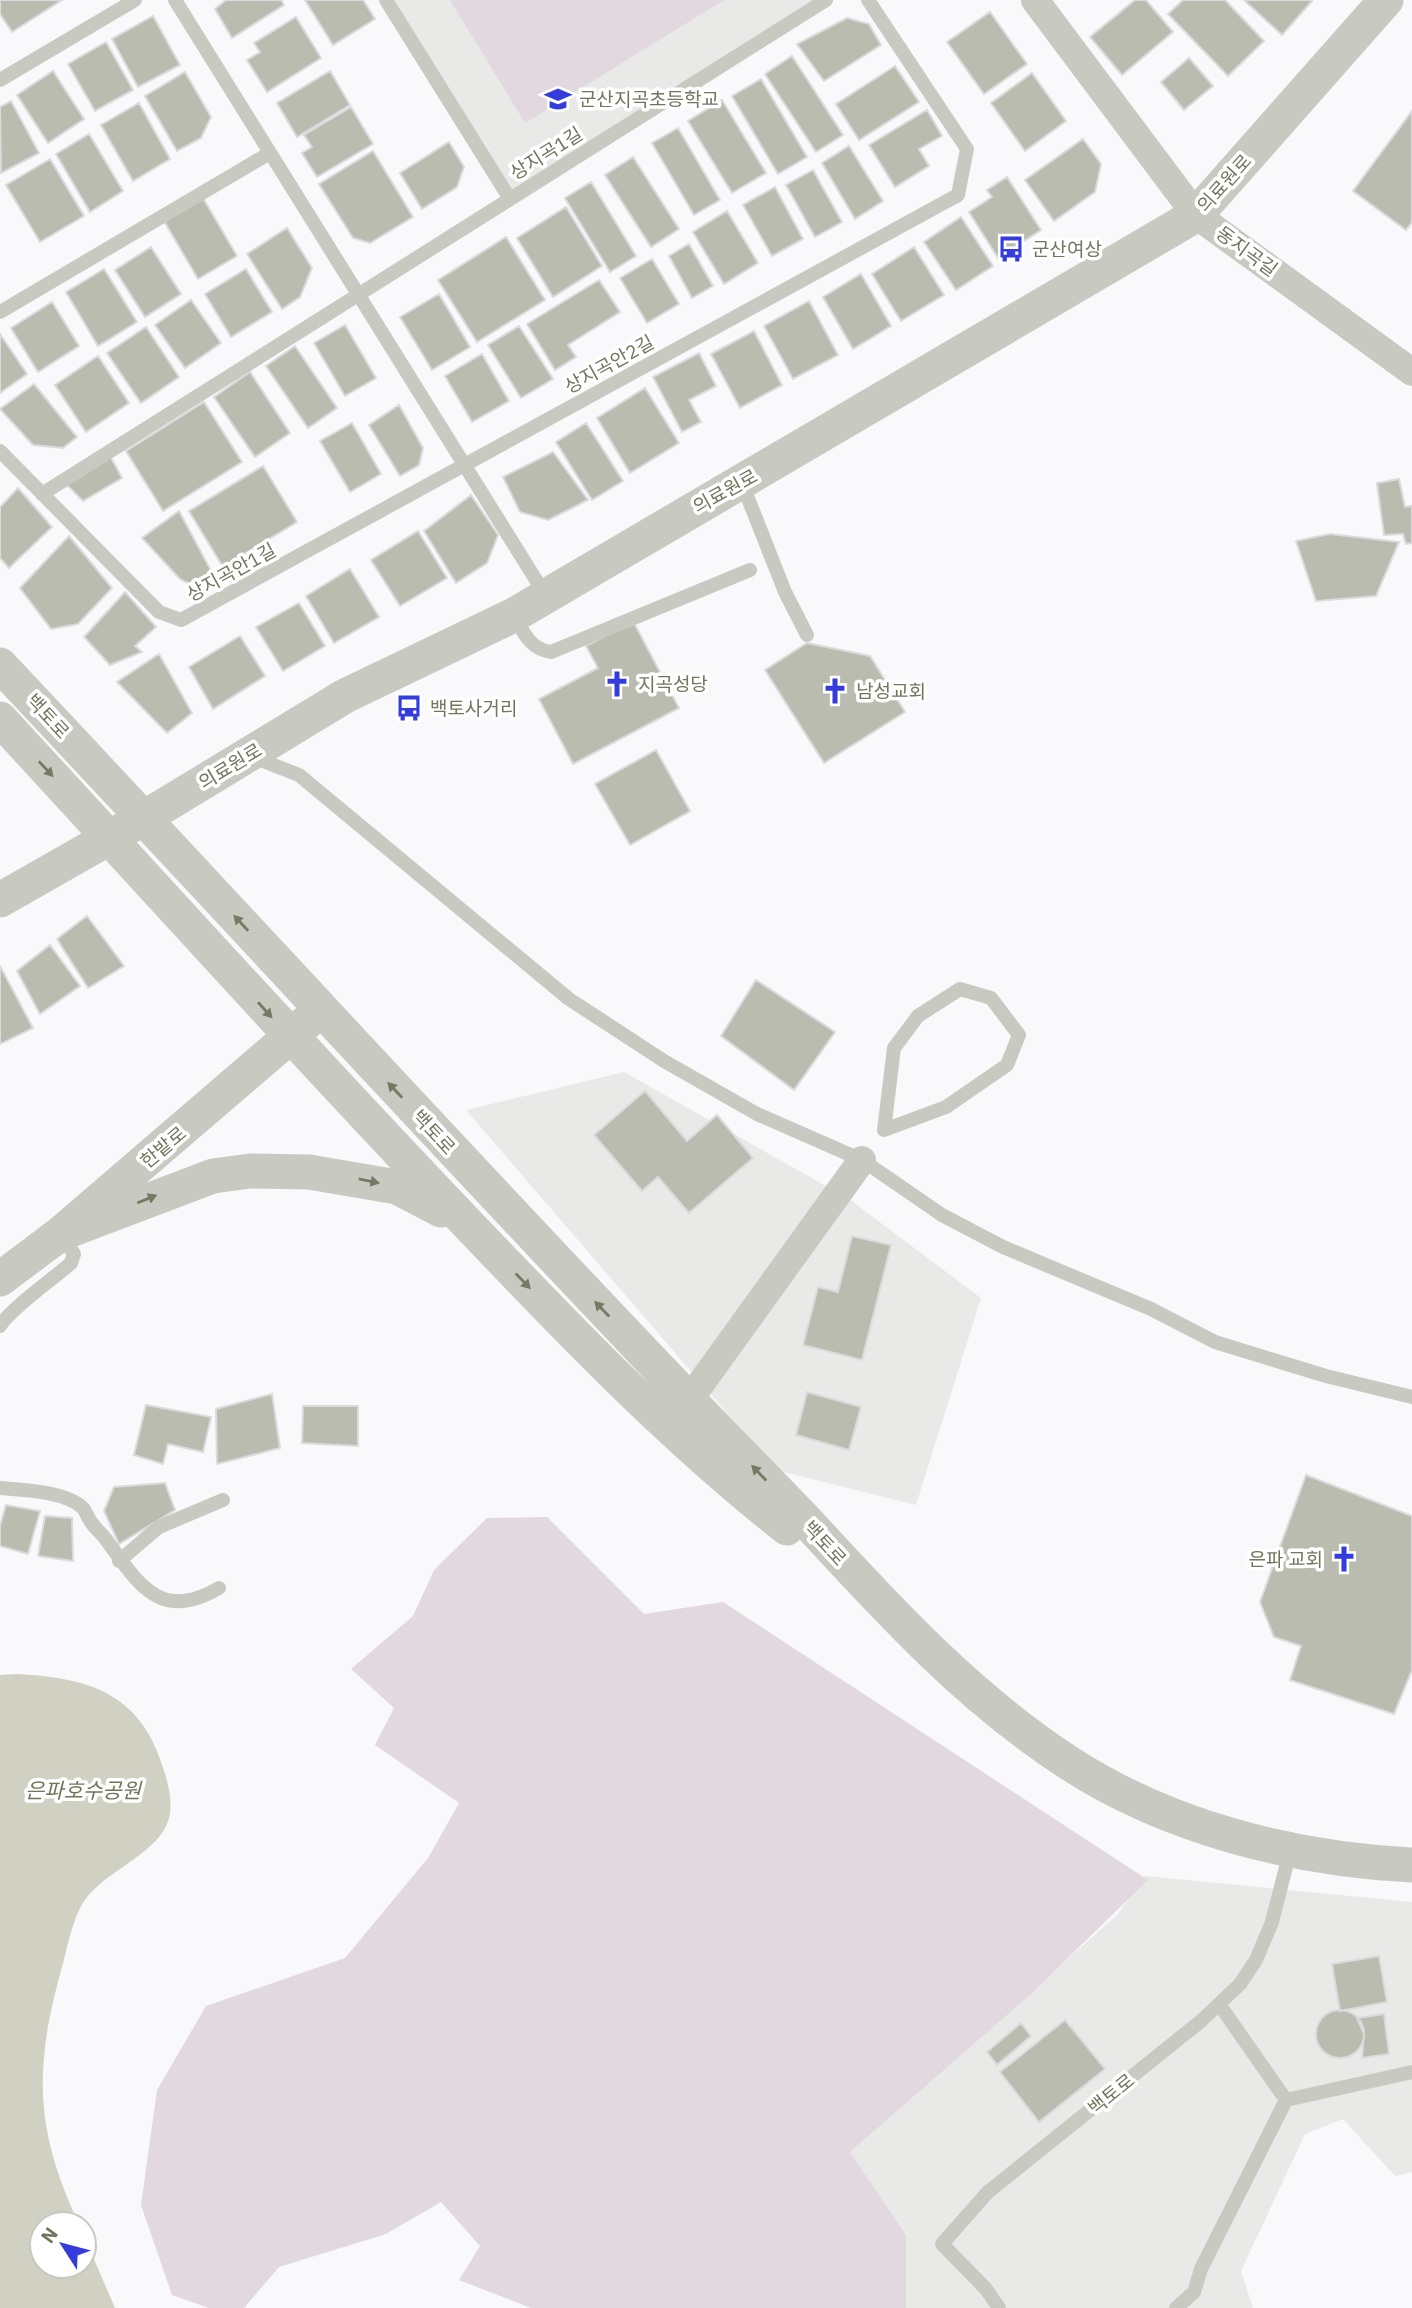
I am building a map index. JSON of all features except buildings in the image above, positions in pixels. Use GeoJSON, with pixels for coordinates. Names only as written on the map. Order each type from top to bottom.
{"type":"FeatureCollection","features":[{"type":"Feature","properties":{"kind":"street","name":"동지곡길"},"geometry":{"type":"LineString","coordinates":[[1035,0],[1196,215],[1412,372]]}},
{"type":"Feature","properties":{"kind":"street","name":"의료원로"},"geometry":{"type":"LineString","coordinates":[[0,901],[144,818],[345,696],[514,615],[1196,215],[1387,0]]}},
{"type":"Feature","properties":{"kind":"street","name":"백토로"},"geometry":{"type":"LineString","coordinates":[[0,665],[484,1186],[677,1411]]}},
{"type":"Feature","properties":{"kind":"street","name":"백토로"},"geometry":{"type":"LineString","coordinates":[[0,719],[289,1037],[484,1241],[677,1411],[970,1687],[1023,1732],[1073,1766],[1175,1815],[1290,1851],[1412,1865]]}},
{"type":"Feature","properties":{"kind":"street","name":"한밭로"},"geometry":{"type":"LineString","coordinates":[[0,1279],[60,1234],[321,1009]]}},
{"type":"Feature","properties":{"kind":"street"},"geometry":{"type":"LineString","coordinates":[[677,1411],[862,1160]]}},
{"type":"Feature","properties":{"kind":"street"},"geometry":{"type":"LineString","coordinates":[[60,1234],[213,1176],[262,1171],[309,1172],[397,1186],[429,1201],[484,1241]]}},
{"type":"Feature","properties":{"kind":"lane"},"geometry":{"type":"LineString","coordinates":[[0,80],[135,0]]}},
{"type":"Feature","properties":{"kind":"lane"},"geometry":{"type":"LineString","coordinates":[[175,0],[546,596]]}},
{"type":"Feature","properties":{"kind":"lane"},"geometry":{"type":"LineString","coordinates":[[386,0],[510,199]]}},
{"type":"Feature","properties":{"kind":"lane","name":"상지곡1길"},"geometry":{"type":"LineString","coordinates":[[359,294],[826,0]]}},
{"type":"Feature","properties":{"kind":"lane","name":"상지곡안2길"},"geometry":{"type":"LineString","coordinates":[[465,465],[958,195],[967,149],[868,0]]}},
{"type":"Feature","properties":{"kind":"lane"},"geometry":{"type":"LineString","coordinates":[[0,312],[270,153]]}},
{"type":"Feature","properties":{"kind":"lane"},"geometry":{"type":"LineString","coordinates":[[42,494],[359,294]]}},
{"type":"Feature","properties":{"kind":"lane","name":"상지곡안1길"},"geometry":{"type":"LineString","coordinates":[[0,451],[159,612],[181,620],[465,465]]}},
{"type":"Feature","properties":{"kind":"lane"},"geometry":{"type":"LineString","coordinates":[[742,483],[785,592],[807,635]]}},
{"type":"Feature","properties":{"kind":"lane"},"geometry":{"type":"LineString","coordinates":[[514,615],[530,643],[540,650],[551,652],[750,570]]}},
{"type":"Feature","properties":{"kind":"lane"},"geometry":{"type":"LineString","coordinates":[[247,755],[299,775],[569,999],[664,1061],[757,1114],[862,1160],[943,1214],[1003,1247],[1151,1309],[1215,1342],[1326,1376],[1412,1397]]}},
{"type":"Feature","properties":{"kind":"lane"},"geometry":{"type":"LineString","coordinates":[[960,989],[991,998],[1019,1035],[1007,1065],[946,1107],[884,1130],[894,1048],[918,1016],[960,989]]}},
{"type":"Feature","properties":{"kind":"lane"},"geometry":{"type":"LineString","coordinates":[[0,1326],[7,1314],[24,1304],[71,1263],[74,1254],[60,1234]]}},
{"type":"Feature","properties":{"kind":"lane"},"geometry":{"type":"LineString","coordinates":[[0,1488],[42,1493],[66,1499],[83,1508],[120,1561],[159,1600],[181,1603],[198,1600],[219,1588]]}},
{"type":"Feature","properties":{"kind":"lane"},"geometry":{"type":"LineString","coordinates":[[120,1561],[159,1527],[223,1500]]}},
{"type":"Feature","properties":{"kind":"lane","name":"백토로"},"geometry":{"type":"LineString","coordinates":[[999,2308],[986,2289],[942,2244],[988,2192],[1240,1984],[1256,1960],[1284,1884],[1290,1851]]}},
{"type":"Feature","properties":{"kind":"lane"},"geometry":{"type":"LineString","coordinates":[[1219,2004],[1286,2100]]}},
{"type":"Feature","properties":{"kind":"lane"},"geometry":{"type":"LineString","coordinates":[[1286,2100],[1412,2072]]}},
{"type":"Feature","properties":{"kind":"lane"},"geometry":{"type":"LineString","coordinates":[[1176,2308],[1194,2292],[1201,2269],[1286,2100]]}},
{"type":"Feature","properties":{"kind":"shaded area","name":"군산지곡초등학교"},"geometry":{"type":"Polygon","coordinates":[[[386,0],[826,0],[510,199],[386,0]]]}},
{"type":"Feature","properties":{"kind":"shaded area"},"geometry":{"type":"Polygon","coordinates":[[[450,0],[724,0],[525,123],[450,0]]]}},
{"type":"Feature","properties":{"kind":"shaded area"},"geometry":{"type":"Polygon","coordinates":[[[624,1072],[849,1199],[981,1298],[916,1505],[776,1470],[466,1110],[624,1072]]]}},
{"type":"Feature","properties":{"kind":"shaded area"},"geometry":{"type":"Polygon","coordinates":[[[547,1517],[644,1614],[723,1602],[1148,1880],[1031,1994],[850,2152],[906,2235],[906,2308],[531,2308],[459,2280],[480,2246],[441,2202],[386,2234],[279,2267],[244,2308],[209,2308],[172,2295],[141,2205],[157,2090],[206,2006],[345,1958],[428,1858],[459,1803],[375,1745],[394,1708],[351,1669],[413,1616],[434,1570],[487,1518],[547,1517]]]}},
{"type":"Feature","properties":{"kind":"shaded area"},"geometry":{"type":"Polygon","coordinates":[[[1145,1876],[1412,1902],[1412,2172],[1395,2176],[1343,2119],[1305,2134],[1241,2271],[1253,2308],[906,2308],[906,2235],[850,2152],[1117,1915],[1145,1876]]]}},
{"type":"Feature","properties":{"kind":"water","name":"은파호수공원"},"geometry":{"type":"Polygon","coordinates":[[[17,1674],[69,1680],[111,1696],[129,1709],[143,1726],[155,1747],[170,1794],[168,1820],[159,1837],[103,1881],[84,1901],[76,1916],[53,2003],[43,2067],[46,2127],[53,2157],[73,2210],[28,2210],[28,2280],[98,2280],[98,2269],[115,2308],[0,2308],[0,1675],[17,1674]]]}},
{"type":"Feature","properties":{"kind":"place","name":"군산지곡초등학교"},"geometry":{"type":"Point","coordinates":[558,99]}},
{"type":"Feature","properties":{"kind":"place","name":"군산여상"},"geometry":{"type":"Point","coordinates":[1011,249]}},
{"type":"Feature","properties":{"kind":"place","name":"지곡성당"},"geometry":{"type":"Point","coordinates":[617,684]}},
{"type":"Feature","properties":{"kind":"place","name":"남성교회"},"geometry":{"type":"Point","coordinates":[835,691]}},
{"type":"Feature","properties":{"kind":"place","name":"백토사거리"},"geometry":{"type":"Point","coordinates":[409,708]}},
{"type":"Feature","properties":{"kind":"place","name":"은파 교회"},"geometry":{"type":"Point","coordinates":[1344,1559]}}]}
